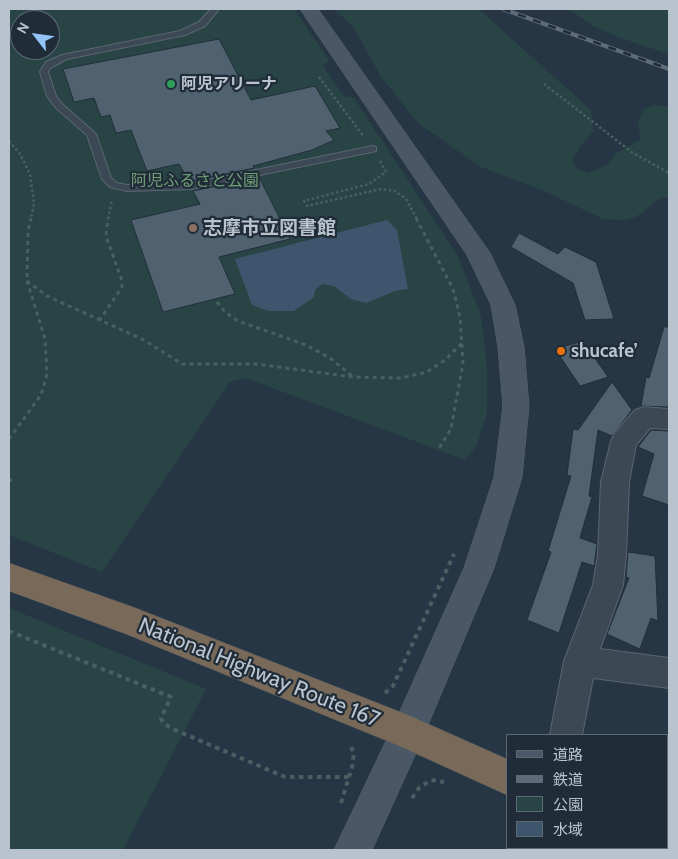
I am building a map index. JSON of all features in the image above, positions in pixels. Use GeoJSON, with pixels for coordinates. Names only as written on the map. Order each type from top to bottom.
{"type":"FeatureCollection","features":[{"type":"Feature","properties":{"kind":"highway","name":"National Highway Route 167"},"geometry":{"type":"LineString","coordinates":[[9,577],[133,622],[408,732],[506,777]]}},
{"type":"Feature","properties":{"kind":"street"},"geometry":{"type":"LineString","coordinates":[[309,9],[478,253],[503,305],[511,347],[516,406],[508,477],[479,568],[408,732],[353,850]]}},
{"type":"Feature","properties":{"kind":"street"},"geometry":{"type":"LineString","coordinates":[[566,734],[580,662],[608,585],[612,555],[615,482],[624,441],[644,417],[669,419]]}},
{"type":"Feature","properties":{"kind":"street"},"geometry":{"type":"LineString","coordinates":[[580,662],[669,673]]}},
{"type":"Feature","properties":{"kind":"lane"},"geometry":{"type":"LineString","coordinates":[[215,9],[202,24],[182,33],[65,57],[49,64],[46,68],[44,72],[52,96],[58,106],[91,134],[106,179],[114,185],[126,188],[192,186],[373,149]]}},
{"type":"Feature","properties":{"kind":"path"},"geometry":{"type":"LineString","coordinates":[[319,77],[373,149],[386,172],[369,184],[304,201],[308,206],[381,189],[395,191],[406,199],[453,289],[460,317],[463,363],[451,430],[438,450]]}},
{"type":"Feature","properties":{"kind":"path"},"geometry":{"type":"LineString","coordinates":[[544,84],[633,153],[669,173]]}},
{"type":"Feature","properties":{"kind":"path"},"geometry":{"type":"LineString","coordinates":[[9,141],[20,154],[30,174],[34,204],[28,231],[27,281],[45,339],[47,374],[41,395],[29,414],[9,438]]}},
{"type":"Feature","properties":{"kind":"path"},"geometry":{"type":"LineString","coordinates":[[99,321],[122,288],[122,281],[106,236],[106,227],[111,201],[126,188]]}},
{"type":"Feature","properties":{"kind":"path"},"geometry":{"type":"LineString","coordinates":[[27,281],[47,296],[144,340],[182,364],[256,364],[353,377],[402,378],[427,372],[445,360],[462,344]]}},
{"type":"Feature","properties":{"kind":"path"},"geometry":{"type":"LineString","coordinates":[[217,302],[225,312],[238,320],[306,345],[330,358],[353,377]]}},
{"type":"Feature","properties":{"kind":"path"},"geometry":{"type":"LineString","coordinates":[[9,479],[11,480],[9,483]]}},
{"type":"Feature","properties":{"kind":"path"},"geometry":{"type":"LineString","coordinates":[[394,686],[454,554]]}},
{"type":"Feature","properties":{"kind":"path"},"geometry":{"type":"LineString","coordinates":[[9,631],[171,697],[161,718],[167,727],[284,777],[349,777],[354,752],[350,746]]}},
{"type":"Feature","properties":{"kind":"path"},"geometry":{"type":"LineString","coordinates":[[412,798],[419,788],[431,780],[444,782]]}},
{"type":"Feature","properties":{"kind":"green space","name":"阿児ふるさと公園"},"geometry":{"type":"Polygon","coordinates":[[[9,9],[294,9],[329,60],[323,66],[344,96],[354,98],[458,256],[481,316],[487,367],[487,413],[476,447],[465,460],[246,378],[230,382],[102,572],[9,535],[9,9]]]}},
{"type":"Feature","properties":{"kind":"green space"},"geometry":{"type":"Polygon","coordinates":[[[334,9],[476,9],[483,13],[591,110],[593,132],[581,145],[572,160],[578,169],[589,173],[608,164],[615,154],[641,139],[638,125],[643,110],[653,105],[669,107],[669,197],[661,198],[636,217],[624,220],[603,219],[542,190],[481,167],[418,123],[381,77],[354,28],[334,9]]]}},
{"type":"Feature","properties":{"kind":"green space"},"geometry":{"type":"Polygon","coordinates":[[[569,9],[669,9],[669,54],[618,37],[593,26],[569,9]]]}},
{"type":"Feature","properties":{"kind":"green space"},"geometry":{"type":"Polygon","coordinates":[[[9,608],[206,689],[123,850],[9,850],[9,608]]]}},
{"type":"Feature","properties":{"kind":"water"},"geometry":{"type":"Polygon","coordinates":[[[387,220],[397,230],[408,289],[395,291],[366,303],[351,299],[334,286],[322,284],[315,290],[314,297],[294,311],[269,311],[252,305],[235,259],[387,220]]]}},
{"type":"Feature","properties":{"kind":"building"},"geometry":{"type":"Polygon","coordinates":[[[219,39],[251,100],[315,86],[340,128],[326,131],[334,140],[312,150],[253,166],[254,168],[192,181],[189,181],[179,164],[147,171],[131,130],[116,133],[110,115],[101,117],[94,98],[74,102],[63,69],[219,39]]]}},
{"type":"Feature","properties":{"kind":"building"},"geometry":{"type":"Polygon","coordinates":[[[259,177],[290,239],[219,257],[235,294],[163,312],[131,220],[200,204],[193,191],[259,177]]]}},
{"type":"Feature","properties":{"kind":"building"},"geometry":{"type":"Polygon","coordinates":[[[519,233],[558,254],[565,247],[596,262],[614,319],[585,320],[573,283],[511,247],[519,233]]]}},
{"type":"Feature","properties":{"kind":"building"},"geometry":{"type":"Polygon","coordinates":[[[664,327],[669,327],[669,407],[641,406],[646,377],[649,378],[664,327]]]}},
{"type":"Feature","properties":{"kind":"building"},"geometry":{"type":"Polygon","coordinates":[[[583,341],[608,377],[580,386],[555,349],[583,341]]]}},
{"type":"Feature","properties":{"kind":"building"},"geometry":{"type":"Polygon","coordinates":[[[612,382],[632,410],[612,436],[598,430],[589,496],[592,497],[580,538],[597,544],[594,566],[582,562],[559,633],[527,620],[551,552],[548,551],[571,476],[567,475],[573,429],[578,430],[612,382]]]}},
{"type":"Feature","properties":{"kind":"building"},"geometry":{"type":"Polygon","coordinates":[[[651,430],[669,431],[669,505],[642,496],[654,454],[638,447],[651,430]]]}},
{"type":"Feature","properties":{"kind":"building"},"geometry":{"type":"Polygon","coordinates":[[[628,552],[655,556],[658,621],[651,618],[640,649],[607,634],[629,578],[626,577],[628,552]]]}},
{"type":"Feature","properties":{"kind":"railway"},"geometry":{"type":"LineString","coordinates":[[503,9],[669,69]]}},
{"type":"Feature","properties":{"kind":"place","name":"阿児アリーナ"},"geometry":{"type":"Point","coordinates":[171,84]}},
{"type":"Feature","properties":{"kind":"place","name":"志摩市立図書館"},"geometry":{"type":"Point","coordinates":[193,228]}},
{"type":"Feature","properties":{"kind":"place","name":"shucafe’"},"geometry":{"type":"Point","coordinates":[561,351]}}]}
